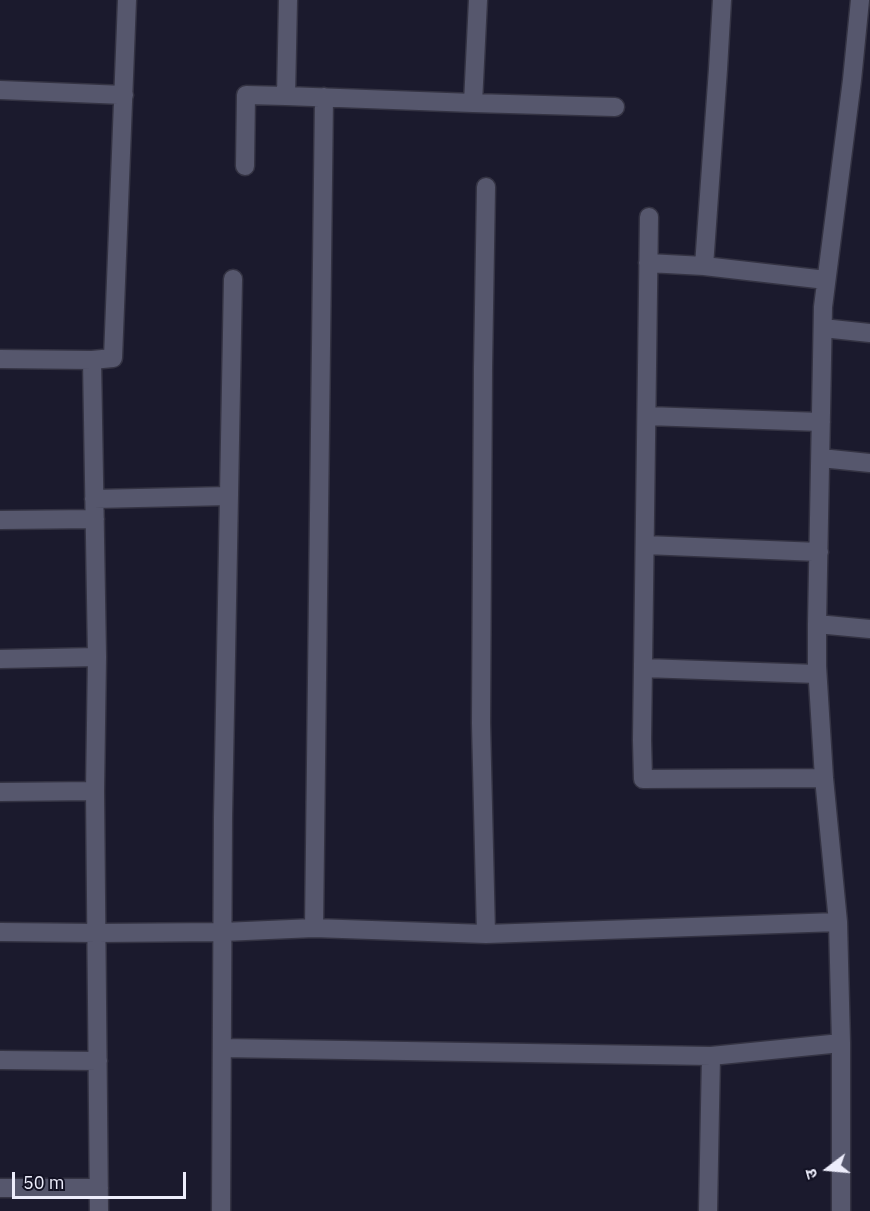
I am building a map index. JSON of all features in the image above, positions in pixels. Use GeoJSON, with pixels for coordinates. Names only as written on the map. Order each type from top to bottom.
{"type":"FeatureCollection","features":[{"type":"Feature","properties":{"kind":"street"},"geometry":{"type":"LineString","coordinates":[[0,359],[92,360],[113,358],[127,0]]}},
{"type":"Feature","properties":{"kind":"street"},"geometry":{"type":"LineString","coordinates":[[285,96],[288,0]]}},
{"type":"Feature","properties":{"kind":"street"},"geometry":{"type":"LineString","coordinates":[[473,104],[478,0]]}},
{"type":"Feature","properties":{"kind":"street"},"geometry":{"type":"LineString","coordinates":[[704,266],[722,0]]}},
{"type":"Feature","properties":{"kind":"street"},"geometry":{"type":"LineString","coordinates":[[841,1211],[838,922],[824,778],[817,674],[823,307],[860,0]]}},
{"type":"Feature","properties":{"kind":"street"},"geometry":{"type":"LineString","coordinates":[[0,90],[124,96]]}},
{"type":"Feature","properties":{"kind":"street"},"geometry":{"type":"LineString","coordinates":[[245,166],[246,94],[473,104],[615,107]]}},
{"type":"Feature","properties":{"kind":"street"},"geometry":{"type":"LineString","coordinates":[[314,928],[324,98]]}},
{"type":"Feature","properties":{"kind":"street"},"geometry":{"type":"LineString","coordinates":[[486,187],[481,723],[486,934]]}},
{"type":"Feature","properties":{"kind":"street"},"geometry":{"type":"LineString","coordinates":[[649,217],[643,779],[824,778]]}},
{"type":"Feature","properties":{"kind":"street"},"geometry":{"type":"LineString","coordinates":[[648,263],[704,266],[826,280]]}},
{"type":"Feature","properties":{"kind":"street"},"geometry":{"type":"LineString","coordinates":[[221,1211],[223,817],[233,279]]}},
{"type":"Feature","properties":{"kind":"street"},"geometry":{"type":"LineString","coordinates":[[823,328],[870,333]]}},
{"type":"Feature","properties":{"kind":"street"},"geometry":{"type":"LineString","coordinates":[[92,360],[97,657],[95,791],[99,1211]]}},
{"type":"Feature","properties":{"kind":"street"},"geometry":{"type":"LineString","coordinates":[[647,416],[821,422]]}},
{"type":"Feature","properties":{"kind":"street"},"geometry":{"type":"LineString","coordinates":[[821,458],[870,463]]}},
{"type":"Feature","properties":{"kind":"street"},"geometry":{"type":"LineString","coordinates":[[94,499],[229,496]]}},
{"type":"Feature","properties":{"kind":"street"},"geometry":{"type":"LineString","coordinates":[[0,520],[95,519]]}},
{"type":"Feature","properties":{"kind":"street"},"geometry":{"type":"LineString","coordinates":[[645,545],[819,552]]}},
{"type":"Feature","properties":{"kind":"street"},"geometry":{"type":"LineString","coordinates":[[818,624],[870,629]]}},
{"type":"Feature","properties":{"kind":"street"},"geometry":{"type":"LineString","coordinates":[[0,659],[97,657]]}},
{"type":"Feature","properties":{"kind":"street"},"geometry":{"type":"LineString","coordinates":[[644,668],[817,674]]}},
{"type":"Feature","properties":{"kind":"street"},"geometry":{"type":"LineString","coordinates":[[0,792],[95,791]]}},
{"type":"Feature","properties":{"kind":"street"},"geometry":{"type":"LineString","coordinates":[[0,932],[222,932],[314,928],[486,934],[838,922]]}},
{"type":"Feature","properties":{"kind":"street"},"geometry":{"type":"LineString","coordinates":[[222,1048],[711,1056],[841,1043]]}},
{"type":"Feature","properties":{"kind":"street"},"geometry":{"type":"LineString","coordinates":[[708,1211],[711,1056]]}},
{"type":"Feature","properties":{"kind":"street"},"geometry":{"type":"LineString","coordinates":[[0,1060],[98,1061]]}},
{"type":"Feature","properties":{"kind":"street"},"geometry":{"type":"LineString","coordinates":[[0,1188],[99,1188]]}}]}
